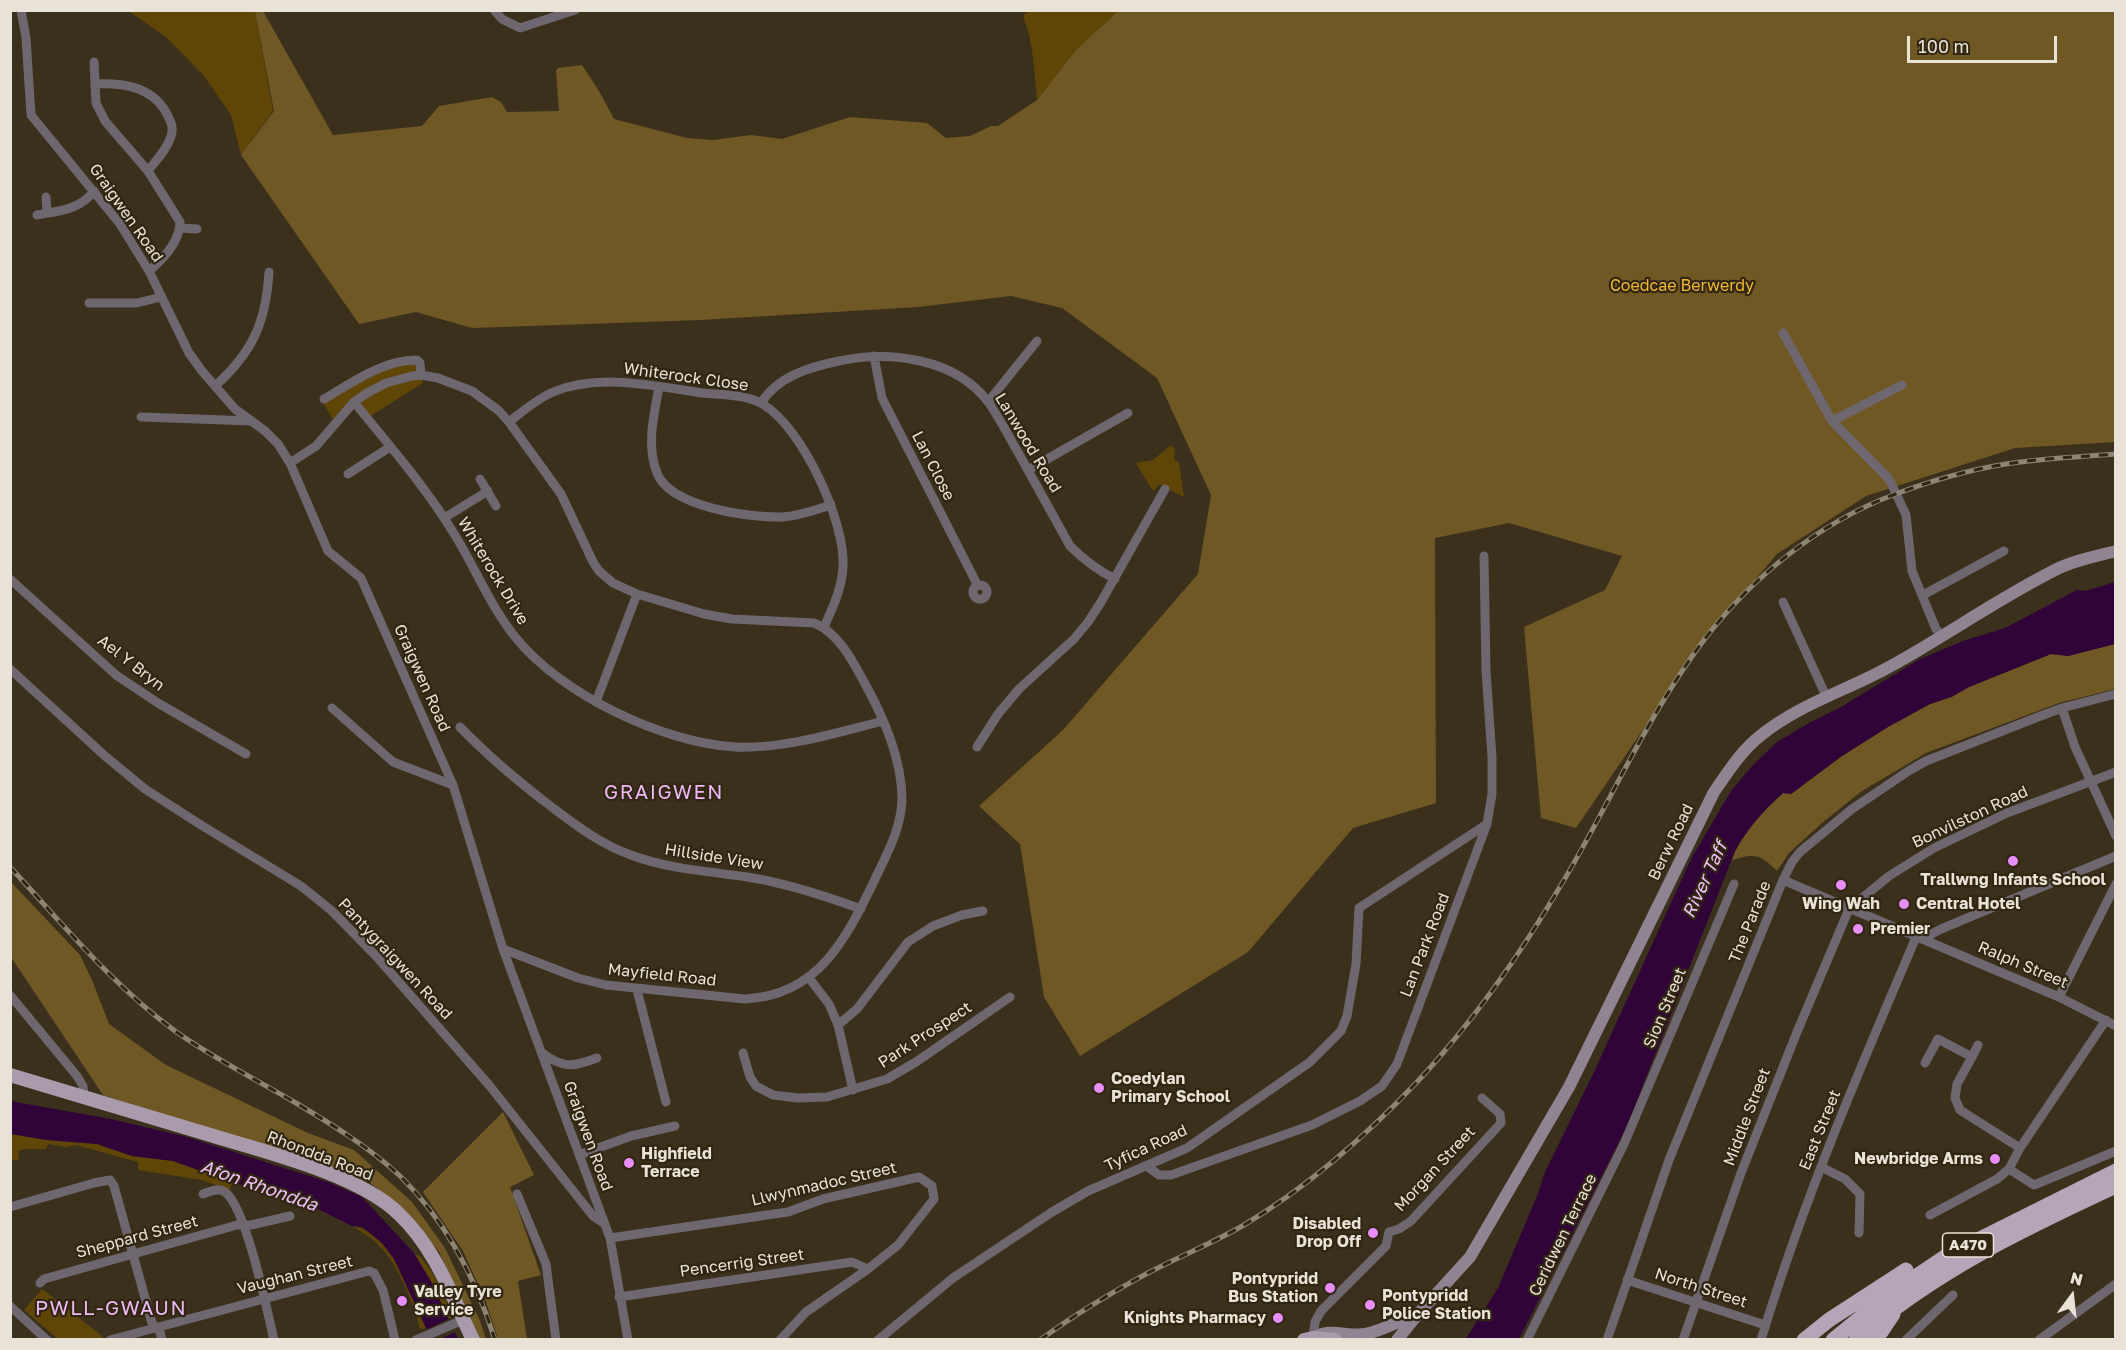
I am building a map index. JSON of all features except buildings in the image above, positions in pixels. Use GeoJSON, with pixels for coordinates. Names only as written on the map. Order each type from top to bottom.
{"type":"FeatureCollection","features":[{"type":"Feature","properties":{"kind":"highway","name":"A470"},"geometry":{"type":"LineString","coordinates":[[1833,1340],[1887,1296],[1948,1255],[2115,1171]]}},
{"type":"Feature","properties":{"kind":"highway","name":"A470"},"geometry":{"type":"LineString","coordinates":[[1856,1340],[1899,1303],[2006,1240],[2115,1186]]}},
{"type":"Feature","properties":{"kind":"highway"},"geometry":{"type":"LineString","coordinates":[[1804,1340],[1829,1320],[1916,1263],[1948,1255]]}},
{"type":"Feature","properties":{"kind":"highway"},"geometry":{"type":"LineString","coordinates":[[1873,1340],[1881,1332],[1899,1303]]}},
{"type":"Feature","properties":{"kind":"main road","name":"Berw Road"},"geometry":{"type":"LineString","coordinates":[[1397,1340],[1470,1257],[1569,1088],[1714,792],[1736,760],[1759,736],[1826,696],[1887,668],[2061,567],[2115,551]]}},
{"type":"Feature","properties":{"kind":"main road","name":"Rhondda Road"},"geometry":{"type":"LineString","coordinates":[[10,1075],[277,1156],[331,1175],[372,1194],[400,1215],[438,1266],[459,1322],[473,1340]]}},
{"type":"Feature","properties":{"kind":"main road","name":"Berw Road"},"geometry":{"type":"LineString","coordinates":[[1308,1339],[1329,1332],[1356,1335],[1368,1333],[1418,1314]]}},
{"type":"Feature","properties":{"kind":"main road"},"geometry":{"type":"LineString","coordinates":[[1308,1339],[1335,1340]]}},
{"type":"Feature","properties":{"kind":"street"},"geometry":{"type":"LineString","coordinates":[[21,10],[24,28]]}},
{"type":"Feature","properties":{"kind":"street"},"geometry":{"type":"LineString","coordinates":[[24,28],[28,10]]}},
{"type":"Feature","properties":{"kind":"street"},"geometry":{"type":"LineString","coordinates":[[494,10],[502,19],[520,28],[574,10]]}},
{"type":"Feature","properties":{"kind":"street","name":"Graigwen Road"},"geometry":{"type":"LineString","coordinates":[[24,28],[32,115],[120,224],[149,271],[189,353],[202,371],[235,409],[278,444],[290,464],[328,551],[361,578],[453,785],[503,949],[610,1238],[628,1340]]}},
{"type":"Feature","properties":{"kind":"street"},"geometry":{"type":"LineString","coordinates":[[94,62],[96,103],[105,121],[148,171],[177,214],[180,228],[177,237],[162,260],[149,271]]}},
{"type":"Feature","properties":{"kind":"street"},"geometry":{"type":"LineString","coordinates":[[94,84],[132,86],[148,93],[164,108],[173,128],[172,136],[148,171]]}},
{"type":"Feature","properties":{"kind":"street"},"geometry":{"type":"LineString","coordinates":[[37,215],[69,209],[81,204],[94,191]]}},
{"type":"Feature","properties":{"kind":"street"},"geometry":{"type":"LineString","coordinates":[[46,197],[47,213]]}},
{"type":"Feature","properties":{"kind":"street"},"geometry":{"type":"LineString","coordinates":[[180,228],[197,229]]}},
{"type":"Feature","properties":{"kind":"street"},"geometry":{"type":"LineString","coordinates":[[215,386],[242,359],[251,344],[264,309],[269,272]]}},
{"type":"Feature","properties":{"kind":"street"},"geometry":{"type":"LineString","coordinates":[[89,303],[137,303],[162,297]]}},
{"type":"Feature","properties":{"kind":"street"},"geometry":{"type":"LineString","coordinates":[[1782,333],[1832,421],[1889,479],[1906,515],[1912,571],[1936,629],[1942,636]]}},
{"type":"Feature","properties":{"kind":"street"},"geometry":{"type":"LineString","coordinates":[[988,402],[1037,341]]}},
{"type":"Feature","properties":{"kind":"street","name":"Lanwood Road"},"geometry":{"type":"LineString","coordinates":[[761,403],[775,387],[802,370],[846,359],[894,355],[918,359],[937,366],[968,383],[988,402],[1070,546],[1099,571],[1115,579]]}},
{"type":"Feature","properties":{"kind":"street","name":"Lan Close"},"geometry":{"type":"LineString","coordinates":[[874,356],[882,398],[978,586]]}},
{"type":"Feature","properties":{"kind":"street"},"geometry":{"type":"LineString","coordinates":[[324,399],[365,375],[396,362],[417,360],[420,363],[421,375]]}},
{"type":"Feature","properties":{"kind":"street"},"geometry":{"type":"LineString","coordinates":[[290,464],[316,447],[354,402],[386,383],[421,375],[438,378],[472,391],[498,410],[509,422],[561,494],[598,571],[613,583],[637,594],[732,620],[799,621],[824,627]]}},
{"type":"Feature","properties":{"kind":"street","name":"Whiterock Close"},"geometry":{"type":"LineString","coordinates":[[509,422],[536,401],[554,392],[572,386],[614,382],[732,396],[761,403],[774,411],[790,430],[831,504],[843,547],[841,586],[824,627]]}},
{"type":"Feature","properties":{"kind":"street"},"geometry":{"type":"LineString","coordinates":[[1832,421],[1902,385]]}},
{"type":"Feature","properties":{"kind":"street"},"geometry":{"type":"LineString","coordinates":[[659,387],[651,447],[658,475],[674,494],[696,503],[763,517],[805,514],[831,504]]}},
{"type":"Feature","properties":{"kind":"street","name":"Whiterock Drive"},"geometry":{"type":"LineString","coordinates":[[354,402],[415,477],[444,518],[502,619],[515,637],[551,672],[596,702],[657,729],[712,744],[737,747],[789,742],[883,722]]}},
{"type":"Feature","properties":{"kind":"street"},"geometry":{"type":"LineString","coordinates":[[1028,470],[1128,413]]}},
{"type":"Feature","properties":{"kind":"street"},"geometry":{"type":"LineString","coordinates":[[141,417],[252,421]]}},
{"type":"Feature","properties":{"kind":"street"},"geometry":{"type":"LineString","coordinates":[[348,474],[390,447]]}},
{"type":"Feature","properties":{"kind":"street"},"geometry":{"type":"LineString","coordinates":[[480,479],[496,506]]}},
{"type":"Feature","properties":{"kind":"street"},"geometry":{"type":"LineString","coordinates":[[977,747],[998,714],[1019,689],[1074,639],[1097,609],[1165,489]]}},
{"type":"Feature","properties":{"kind":"street"},"geometry":{"type":"LineString","coordinates":[[444,518],[488,491]]}},
{"type":"Feature","properties":{"kind":"street"},"geometry":{"type":"LineString","coordinates":[[1923,595],[2004,551]]}},
{"type":"Feature","properties":{"kind":"street","name":"Lan Park Road"},"geometry":{"type":"LineString","coordinates":[[1148,1167],[1159,1175],[1171,1175],[1312,1125],[1360,1101],[1382,1086],[1397,1064],[1487,824],[1492,794],[1492,757],[1486,671],[1484,556]]}},
{"type":"Feature","properties":{"kind":"street","name":"Ael Y Bryn"},"geometry":{"type":"LineString","coordinates":[[10,579],[116,675],[150,698],[246,754]]}},
{"type":"Feature","properties":{"kind":"street"},"geometry":{"type":"LineString","coordinates":[[596,702],[637,594]]}},
{"type":"Feature","properties":{"kind":"street"},"geometry":{"type":"LineString","coordinates":[[1783,602],[1826,696]]}},
{"type":"Feature","properties":{"kind":"street","name":"Mayfield Road"},"geometry":{"type":"LineString","coordinates":[[503,949],[578,978],[637,990],[745,999],[777,994],[809,978],[818,970],[838,948],[861,909],[894,838],[902,800],[898,765],[874,701],[861,675],[834,635],[824,627]]}},
{"type":"Feature","properties":{"kind":"street","name":"Pantygraigwen Road"},"geometry":{"type":"LineString","coordinates":[[10,669],[105,756],[145,789],[301,886],[332,911],[376,956],[489,1085],[592,1216],[605,1224]]}},
{"type":"Feature","properties":{"kind":"street","name":"The Parade"},"geometry":{"type":"LineString","coordinates":[[1607,1340],[1669,1160],[1783,880],[1800,852],[1852,809],[1926,761],[2062,708],[2115,694]]}},
{"type":"Feature","properties":{"kind":"street"},"geometry":{"type":"LineString","coordinates":[[332,708],[393,762],[453,785]]}},
{"type":"Feature","properties":{"kind":"street"},"geometry":{"type":"LineString","coordinates":[[2062,708],[2075,747],[2115,836]]}},
{"type":"Feature","properties":{"kind":"street","name":"Hillside View"},"geometry":{"type":"LineString","coordinates":[[460,727],[490,757],[536,795],[610,846],[659,864],[692,871],[745,876],[797,887],[861,909]]}},
{"type":"Feature","properties":{"kind":"street","name":"Bonvilston Road"},"geometry":{"type":"LineString","coordinates":[[1849,909],[1889,876],[1934,848],[2007,813],[2115,772]]}},
{"type":"Feature","properties":{"kind":"street","name":"Tyfica Road"},"geometry":{"type":"LineString","coordinates":[[878,1340],[953,1278],[1052,1212],[1088,1191],[1148,1167],[1187,1148],[1310,1062],[1341,1031],[1347,1016],[1356,964],[1359,908],[1487,824]]}},
{"type":"Feature","properties":{"kind":"street"},"geometry":{"type":"LineString","coordinates":[[1921,937],[2115,856]]}},
{"type":"Feature","properties":{"kind":"street","name":"Ralph Street"},"geometry":{"type":"LineString","coordinates":[[1783,880],[2059,997],[2115,1026]]}},
{"type":"Feature","properties":{"kind":"street","name":"Sion Street"},"geometry":{"type":"LineString","coordinates":[[1624,1144],[1734,884]]}},
{"type":"Feature","properties":{"kind":"street"},"geometry":{"type":"LineString","coordinates":[[2059,997],[2115,884]]}},
{"type":"Feature","properties":{"kind":"street","name":"Middle Street"},"geometry":{"type":"LineString","coordinates":[[1683,1340],[1741,1173],[1849,909]]}},
{"type":"Feature","properties":{"kind":"street"},"geometry":{"type":"LineString","coordinates":[[837,1025],[857,1009],[908,942],[933,926],[962,915],[983,911]]}},
{"type":"Feature","properties":{"kind":"street","name":"East Street"},"geometry":{"type":"LineString","coordinates":[[1761,1340],[1821,1167],[1921,937]]}},
{"type":"Feature","properties":{"kind":"street"},"geometry":{"type":"LineString","coordinates":[[809,978],[830,1004],[853,1090]]}},
{"type":"Feature","properties":{"kind":"street"},"geometry":{"type":"LineString","coordinates":[[637,990],[666,1102]]}},
{"type":"Feature","properties":{"kind":"street"},"geometry":{"type":"LineString","coordinates":[[10,995],[77,1076],[83,1086],[84,1097]]}},
{"type":"Feature","properties":{"kind":"street","name":"Park Prospect"},"geometry":{"type":"LineString","coordinates":[[743,1053],[750,1077],[756,1086],[773,1095],[798,1098],[827,1097],[887,1080],[1010,997]]}},
{"type":"Feature","properties":{"kind":"street"},"geometry":{"type":"LineString","coordinates":[[1930,1215],[1997,1179],[2009,1169],[2020,1148],[2106,1020]]}},
{"type":"Feature","properties":{"kind":"street"},"geometry":{"type":"LineString","coordinates":[[1925,1063],[1938,1039],[1971,1057]]}},
{"type":"Feature","properties":{"kind":"street"},"geometry":{"type":"LineString","coordinates":[[1978,1045],[1957,1083],[1954,1098],[1960,1110],[2020,1148]]}},
{"type":"Feature","properties":{"kind":"street"},"geometry":{"type":"LineString","coordinates":[[541,1052],[560,1064],[569,1066],[597,1058]]}},
{"type":"Feature","properties":{"kind":"street","name":"Morgan Street"},"geometry":{"type":"LineString","coordinates":[[1308,1339],[1321,1311],[1386,1246],[1389,1232],[1411,1221],[1501,1123],[1500,1114],[1482,1098]]}},
{"type":"Feature","properties":{"kind":"street"},"geometry":{"type":"LineString","coordinates":[[579,1155],[631,1136],[675,1126]]}},
{"type":"Feature","properties":{"kind":"street","name":"Ceridwen Terrace"},"geometry":{"type":"LineString","coordinates":[[1527,1340],[1624,1144]]}},
{"type":"Feature","properties":{"kind":"street"},"geometry":{"type":"LineString","coordinates":[[2009,1169],[2034,1185],[2115,1151]]}},
{"type":"Feature","properties":{"kind":"street"},"geometry":{"type":"LineString","coordinates":[[1821,1167],[1845,1179],[1860,1194],[1858,1233]]}},
{"type":"Feature","properties":{"kind":"street","name":"Llwynmadoc Street"},"geometry":{"type":"LineString","coordinates":[[610,1238],[788,1212],[823,1199],[919,1177],[932,1186],[934,1198],[898,1245],[868,1269],[806,1311],[780,1340]]}},
{"type":"Feature","properties":{"kind":"street"},"geometry":{"type":"LineString","coordinates":[[10,1207],[110,1180],[114,1186],[152,1323],[162,1340]]}},
{"type":"Feature","properties":{"kind":"street"},"geometry":{"type":"LineString","coordinates":[[202,1194],[220,1190],[226,1192],[235,1203],[244,1225],[274,1340]]}},
{"type":"Feature","properties":{"kind":"street"},"geometry":{"type":"LineString","coordinates":[[517,1194],[546,1264],[556,1340]]}},
{"type":"Feature","properties":{"kind":"street","name":"Sheppard Street"},"geometry":{"type":"LineString","coordinates":[[40,1283],[44,1279],[133,1253],[237,1225],[290,1215]]}},
{"type":"Feature","properties":{"kind":"street","name":"Pencerrig Street"},"geometry":{"type":"LineString","coordinates":[[619,1297],[852,1262],[868,1269]]}},
{"type":"Feature","properties":{"kind":"street","name":"Vaughan Street"},"geometry":{"type":"LineString","coordinates":[[110,1340],[369,1271],[374,1273],[383,1290],[395,1340]]}},
{"type":"Feature","properties":{"kind":"street","name":"North Street"},"geometry":{"type":"LineString","coordinates":[[1627,1280],[1765,1325]]}},
{"type":"Feature","properties":{"kind":"street"},"geometry":{"type":"LineString","coordinates":[[2039,1340],[2115,1284]]}},
{"type":"Feature","properties":{"kind":"street"},"geometry":{"type":"LineString","coordinates":[[1906,1340],[1953,1295]]}},
{"type":"Feature","properties":{"kind":"street"},"geometry":{"type":"LineString","coordinates":[[10,1306],[48,1340]]}},
{"type":"Feature","properties":{"kind":"street"},"geometry":{"type":"LineString","coordinates":[[416,1340],[459,1322]]}},
{"type":"Feature","properties":{"kind":"shaded area"},"geometry":{"type":"Polygon","coordinates":[[[131,10],[255,11],[273,111],[241,155],[231,115],[204,76],[166,37],[130,12],[131,10]]]}},
{"type":"Feature","properties":{"kind":"shaded area"},"geometry":{"type":"Polygon","coordinates":[[[1028,11],[1118,11],[1076,50],[1037,100],[1031,47],[1023,16],[1028,11]]]}},
{"type":"Feature","properties":{"kind":"shaded area"},"geometry":{"type":"Polygon","coordinates":[[[417,360],[423,383],[367,418],[354,402],[336,425],[324,404],[324,399],[365,375],[417,360]]]}},
{"type":"Feature","properties":{"kind":"shaded area"},"geometry":{"type":"Polygon","coordinates":[[[1171,445],[1175,449],[1174,459],[1179,463],[1184,497],[1159,484],[1154,491],[1136,463],[1153,460],[1171,445]]]}},
{"type":"Feature","properties":{"kind":"shaded area"},"geometry":{"type":"Polygon","coordinates":[[[11,1134],[47,1140],[97,1144],[132,1156],[173,1161],[232,1182],[230,1190],[202,1180],[138,1170],[138,1162],[76,1145],[66,1147],[48,1144],[46,1149],[25,1149],[18,1151],[19,1160],[11,1160],[11,1134]]]}},
{"type":"Feature","properties":{"kind":"shaded area"},"geometry":{"type":"Polygon","coordinates":[[[352,1226],[366,1231],[389,1252],[407,1283],[427,1328],[420,1329],[406,1289],[385,1252],[370,1237],[352,1226]]]}},
{"type":"Feature","properties":{"kind":"shaded area"},"geometry":{"type":"Polygon","coordinates":[[[414,1253],[426,1263],[432,1272],[447,1302],[451,1318],[449,1319],[414,1253]]]}},
{"type":"Feature","properties":{"kind":"shaded area"},"geometry":{"type":"Polygon","coordinates":[[[42,1289],[104,1339],[58,1339],[24,1310],[42,1289]]]}},
{"type":"Feature","properties":{"kind":"green space","name":"Coedcae Berwerdy"},"geometry":{"type":"Polygon","coordinates":[[[255,11],[263,11],[333,135],[422,126],[439,106],[492,97],[501,102],[507,112],[559,111],[556,71],[558,68],[582,65],[614,119],[687,138],[713,140],[751,135],[782,139],[850,117],[927,123],[946,138],[970,136],[991,126],[998,126],[1037,100],[1076,50],[1118,11],[2115,11],[2115,442],[2015,448],[1866,496],[1777,554],[1705,639],[1576,828],[1541,818],[1524,627],[1605,590],[1622,556],[1509,523],[1435,538],[1436,803],[1353,828],[1248,952],[1080,1056],[1044,997],[1020,844],[979,806],[1063,730],[1198,574],[1211,495],[1157,378],[1062,308],[1011,296],[918,307],[701,320],[472,328],[416,312],[359,324],[241,155],[274,111],[255,11]]]}},
{"type":"Feature","properties":{"kind":"green space"},"geometry":{"type":"Polygon","coordinates":[[[2115,644],[2115,689],[2059,703],[1926,753],[1862,791],[1789,853],[1777,871],[1757,856],[1732,860],[1747,832],[1760,815],[1783,793],[1791,794],[1842,756],[1888,727],[1930,704],[1952,697],[1969,687],[2051,654],[2068,656],[2115,644]]]}},
{"type":"Feature","properties":{"kind":"green space"},"geometry":{"type":"Polygon","coordinates":[[[11,882],[80,955],[109,1024],[166,1065],[308,1133],[354,1150],[412,1202],[445,1248],[480,1321],[486,1339],[478,1339],[439,1252],[401,1207],[370,1183],[103,1095],[11,957],[11,882]]]}},
{"type":"Feature","properties":{"kind":"green space"},"geometry":{"type":"Polygon","coordinates":[[[503,1112],[534,1175],[510,1187],[541,1275],[518,1281],[527,1339],[498,1339],[486,1302],[463,1251],[423,1192],[503,1112]]]}},
{"type":"Feature","properties":{"kind":"water","name":"River Taff"},"geometry":{"type":"Polygon","coordinates":[[[2115,582],[2115,644],[2068,656],[2051,654],[1930,704],[1842,756],[1791,794],[1783,793],[1769,806],[1735,851],[1627,1126],[1519,1339],[1465,1340],[1498,1288],[1545,1172],[1594,1072],[1691,859],[1731,791],[1753,765],[1777,742],[1841,707],[1920,659],[1963,641],[2005,628],[2077,590],[2085,591],[2115,582]]]}},
{"type":"Feature","properties":{"kind":"water","name":"Afon Rhondda"},"geometry":{"type":"Polygon","coordinates":[[[10,1101],[111,1119],[187,1137],[328,1182],[362,1197],[414,1253],[432,1283],[458,1339],[431,1339],[394,1259],[382,1243],[362,1227],[352,1226],[308,1204],[232,1182],[173,1161],[132,1156],[97,1144],[47,1140],[11,1134],[10,1101]]]}},
{"type":"Feature","properties":{"kind":"pier"},"geometry":{"type":"Polygon","coordinates":[[[451,1318],[457,1331],[439,1340],[428,1340],[425,1330],[451,1318]]]}},
{"type":"Feature","properties":{"kind":"railway"},"geometry":{"type":"LineString","coordinates":[[1040,1340],[1119,1289],[1232,1232],[1268,1210],[1336,1159],[1418,1081],[1497,985],[1548,907],[1647,728],[1684,668],[1704,640],[1743,595],[1789,554],[1839,521],[1866,507],[1935,481],[1978,469],[2020,462],[2116,454]]}},
{"type":"Feature","properties":{"kind":"railway"},"geometry":{"type":"LineString","coordinates":[[10,867],[88,953],[152,1013],[204,1050],[336,1128],[376,1155],[400,1176],[445,1231],[468,1273],[495,1340]]}},
{"type":"Feature","properties":{"kind":"place","name":"Trallwng Infants School"},"geometry":{"type":"Point","coordinates":[2013,861]}},
{"type":"Feature","properties":{"kind":"place","name":"Wing Wah"},"geometry":{"type":"Point","coordinates":[1841,885]}},
{"type":"Feature","properties":{"kind":"place","name":"Central Hotel"},"geometry":{"type":"Point","coordinates":[1904,904]}},
{"type":"Feature","properties":{"kind":"place","name":"Premier"},"geometry":{"type":"Point","coordinates":[1858,929]}},
{"type":"Feature","properties":{"kind":"place","name":"Coedylan Primary School"},"geometry":{"type":"Point","coordinates":[1099,1088]}},
{"type":"Feature","properties":{"kind":"place","name":"Newbridge Arms"},"geometry":{"type":"Point","coordinates":[1995,1159]}},
{"type":"Feature","properties":{"kind":"place","name":"Highfield Terrace"},"geometry":{"type":"Point","coordinates":[629,1163]}},
{"type":"Feature","properties":{"kind":"place","name":"Disabled Drop Off"},"geometry":{"type":"Point","coordinates":[1373,1233]}},
{"type":"Feature","properties":{"kind":"place","name":"Pontypridd Bus Station"},"geometry":{"type":"Point","coordinates":[1330,1288]}},
{"type":"Feature","properties":{"kind":"place","name":"Valley Tyre Service"},"geometry":{"type":"Point","coordinates":[402,1301]}},
{"type":"Feature","properties":{"kind":"place","name":"Pontypridd Police Station"},"geometry":{"type":"Point","coordinates":[1370,1305]}},
{"type":"Feature","properties":{"kind":"place","name":"Knights Pharmacy"},"geometry":{"type":"Point","coordinates":[1278,1318]}},
{"type":"Feature","properties":{"kind":"district","name":"GRAIGWEN"},"geometry":{"type":"Point","coordinates":[664,793]}},
{"type":"Feature","properties":{"kind":"district","name":"PWLL-GWAUN"},"geometry":{"type":"Point","coordinates":[111,1309]}}]}
